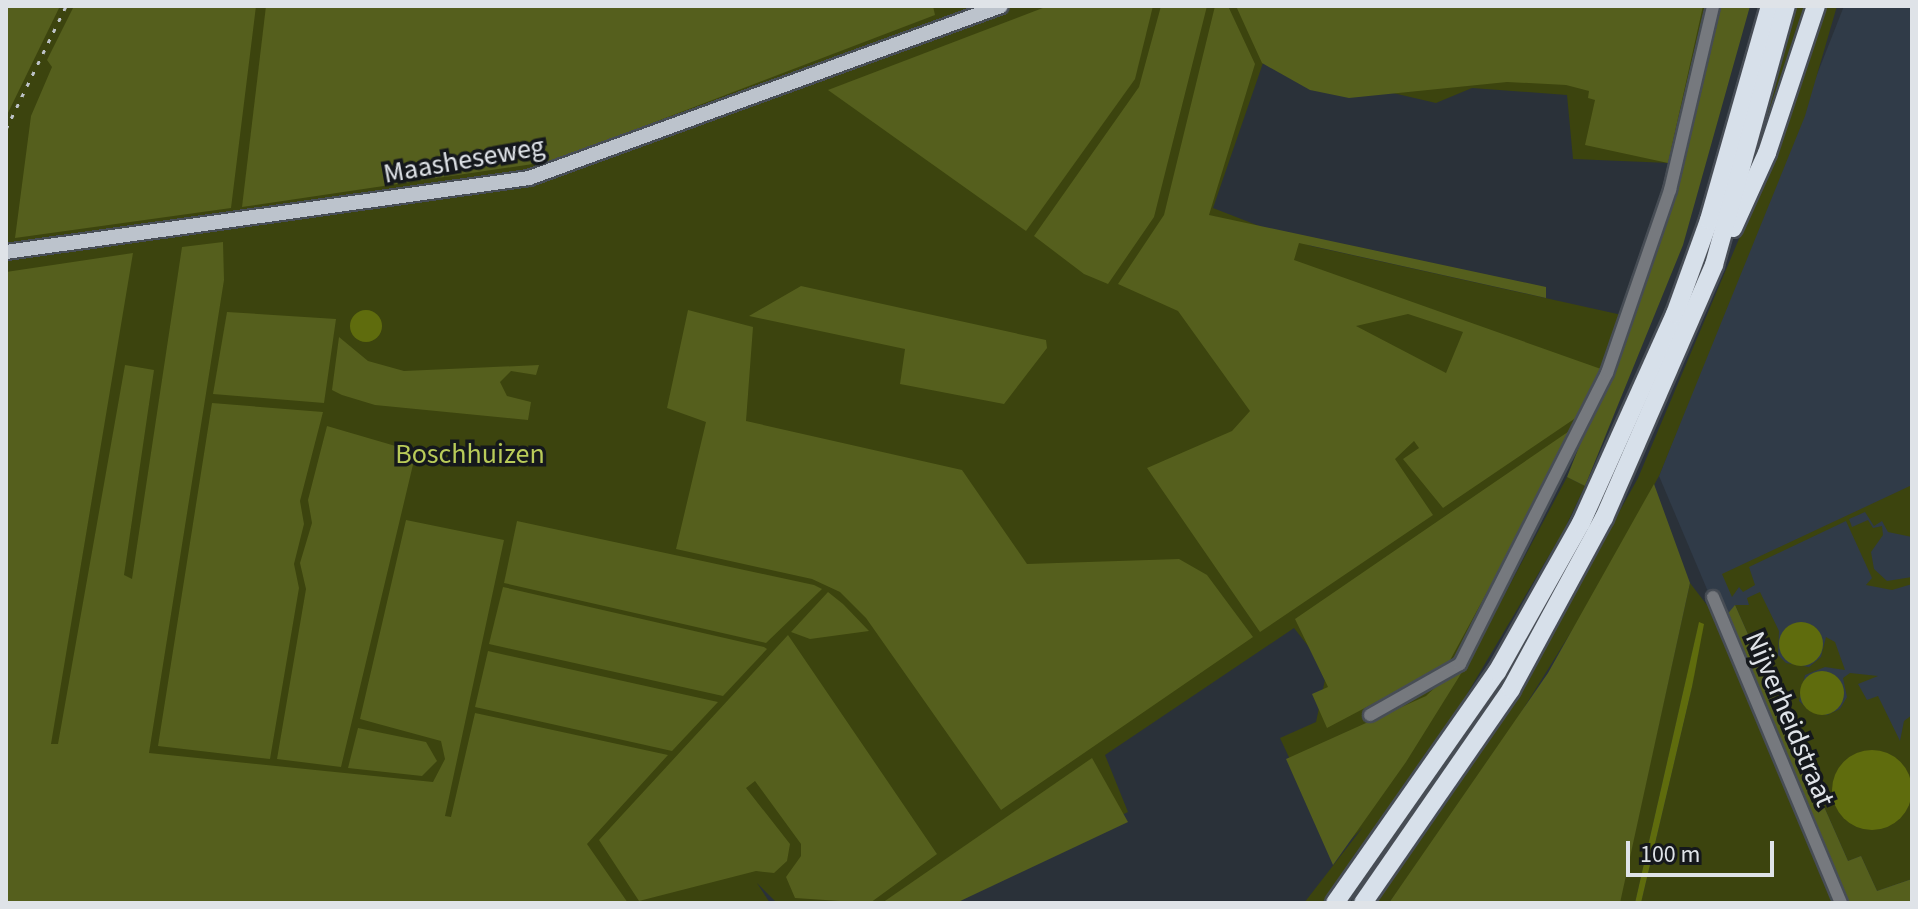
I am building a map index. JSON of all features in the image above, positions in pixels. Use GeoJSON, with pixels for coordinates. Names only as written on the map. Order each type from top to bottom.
{"type":"FeatureCollection","features":[{"type":"Feature","properties":{"kind":"highway"},"geometry":{"type":"LineString","coordinates":[[1335,903],[1497,672],[1581,523],[1680,301],[1770,6]]}},
{"type":"Feature","properties":{"kind":"highway"},"geometry":{"type":"LineString","coordinates":[[1714,265],[1786,6]]}},
{"type":"Feature","properties":{"kind":"highway"},"geometry":{"type":"LineString","coordinates":[[1363,903],[1453,781],[1569,585],[1656,407],[1714,265],[1750,198],[1816,6]]}},
{"type":"Feature","properties":{"kind":"main road","name":"Maasheseweg"},"geometry":{"type":"LineString","coordinates":[[6,252],[529,178],[1001,6]]}},
{"type":"Feature","properties":{"kind":"street"},"geometry":{"type":"LineString","coordinates":[[1370,715],[1460,664],[1607,373],[1670,190],[1713,6]]}},
{"type":"Feature","properties":{"kind":"street","name":"Nijverheidstraat"},"geometry":{"type":"LineString","coordinates":[[1713,597],[1841,903]]}},
{"type":"Feature","properties":{"kind":"shaded area"},"geometry":{"type":"Polygon","coordinates":[[[6,6],[60,6],[6,117],[6,6]]]}},
{"type":"Feature","properties":{"kind":"shaded area"},"geometry":{"type":"Polygon","coordinates":[[[74,6],[256,6],[231,208],[15,238],[31,116],[52,67],[47,60],[74,6]]]}},
{"type":"Feature","properties":{"kind":"shaded area"},"geometry":{"type":"Polygon","coordinates":[[[266,6],[933,6],[935,15],[553,161],[242,207],[266,6]]]}},
{"type":"Feature","properties":{"kind":"shaded area"},"geometry":{"type":"Polygon","coordinates":[[[1048,6],[1153,6],[1135,79],[1026,231],[828,90],[1048,6]]]}},
{"type":"Feature","properties":{"kind":"shaded area"},"geometry":{"type":"Polygon","coordinates":[[[1161,6],[1207,6],[1154,217],[1108,284],[1084,274],[1034,236],[1139,87],[1161,6]]]}},
{"type":"Feature","properties":{"kind":"shaded area"},"geometry":{"type":"Polygon","coordinates":[[[1215,6],[1228,6],[1255,64],[1209,215],[1546,287],[1546,298],[1299,243],[1294,260],[1601,369],[1583,413],[1443,508],[1403,459],[1419,448],[1414,441],[1395,459],[1433,515],[1260,632],[1147,468],[1232,431],[1250,411],[1178,311],[1118,284],[1164,215],[1215,6]],[[1408,314],[1356,326],[1446,373],[1463,332],[1408,314]]]}},
{"type":"Feature","properties":{"kind":"shaded area"},"geometry":{"type":"Polygon","coordinates":[[[1236,6],[1703,6],[1668,163],[1585,145],[1595,100],[1588,98],[1589,91],[1566,85],[1507,82],[1349,98],[1310,90],[1262,63],[1236,6]]]}},
{"type":"Feature","properties":{"kind":"shaded area"},"geometry":{"type":"Polygon","coordinates":[[[1717,6],[1750,6],[1683,245],[1585,486],[1567,477],[1658,249],[1717,6]]]}},
{"type":"Feature","properties":{"kind":"shaded area"},"geometry":{"type":"Polygon","coordinates":[[[1844,6],[1912,6],[1912,903],[1840,903],[1659,476],[1844,6]]]}},
{"type":"Feature","properties":{"kind":"shaded area"},"geometry":{"type":"Polygon","coordinates":[[[223,242],[224,280],[149,753],[433,782],[445,759],[441,741],[360,719],[406,520],[504,540],[445,816],[451,817],[475,713],[668,755],[587,844],[628,903],[6,903],[6,272],[133,253],[51,744],[58,744],[125,365],[154,370],[124,575],[132,579],[182,247],[223,242]]]}},
{"type":"Feature","properties":{"kind":"shaded area"},"geometry":{"type":"Polygon","coordinates":[[[801,286],[1046,340],[1047,348],[1004,404],[900,384],[905,349],[749,316],[801,286]]]}},
{"type":"Feature","properties":{"kind":"shaded area"},"geometry":{"type":"Polygon","coordinates":[[[366,310],[378,314],[382,326],[378,338],[366,342],[354,338],[350,326],[354,314],[366,310]]]}},
{"type":"Feature","properties":{"kind":"shaded area"},"geometry":{"type":"Polygon","coordinates":[[[688,310],[753,327],[746,421],[962,470],[1027,564],[1179,559],[1207,575],[1253,637],[1001,810],[866,618],[840,592],[812,579],[676,549],[706,422],[667,408],[688,310]]]}},
{"type":"Feature","properties":{"kind":"shaded area"},"geometry":{"type":"Polygon","coordinates":[[[227,312],[336,319],[324,403],[213,394],[227,312]]]}},
{"type":"Feature","properties":{"kind":"shaded area"},"geometry":{"type":"Polygon","coordinates":[[[339,337],[368,361],[404,371],[539,365],[536,375],[511,371],[500,382],[507,396],[531,402],[528,420],[375,405],[342,395],[332,390],[339,337]]]}},
{"type":"Feature","properties":{"kind":"shaded area"},"geometry":{"type":"Polygon","coordinates":[[[212,403],[323,412],[300,501],[304,524],[294,564],[299,588],[270,759],[158,746],[212,403]]]}},
{"type":"Feature","properties":{"kind":"shaded area"},"geometry":{"type":"Polygon","coordinates":[[[1578,425],[1448,664],[1327,728],[1312,694],[1328,687],[1295,619],[1578,425]]]}},
{"type":"Feature","properties":{"kind":"shaded area"},"geometry":{"type":"Polygon","coordinates":[[[327,426],[416,452],[341,767],[277,759],[306,589],[300,563],[312,523],[308,500],[327,426]]]}},
{"type":"Feature","properties":{"kind":"shaded area"},"geometry":{"type":"Polygon","coordinates":[[[1654,484],[1690,583],[1620,903],[1389,903],[1548,673],[1654,484]]]}},
{"type":"Feature","properties":{"kind":"shaded area"},"geometry":{"type":"Polygon","coordinates":[[[517,521],[822,589],[766,643],[504,583],[517,521]]]}},
{"type":"Feature","properties":{"kind":"shaded area"},"geometry":{"type":"Polygon","coordinates":[[[503,587],[767,649],[723,696],[489,644],[503,587]]]}},
{"type":"Feature","properties":{"kind":"shaded area"},"geometry":{"type":"Polygon","coordinates":[[[828,592],[869,631],[810,639],[791,632],[828,592]]]}},
{"type":"Feature","properties":{"kind":"shaded area"},"geometry":{"type":"Polygon","coordinates":[[[1735,605],[1848,861],[1861,856],[1877,891],[1912,879],[1912,903],[1849,903],[1725,617],[1735,605]]]}},
{"type":"Feature","properties":{"kind":"shaded area"},"geometry":{"type":"Polygon","coordinates":[[[1699,622],[1704,624],[1692,687],[1641,903],[1635,903],[1699,622]]]}},
{"type":"Feature","properties":{"kind":"shaded area"},"geometry":{"type":"Polygon","coordinates":[[[1801,622],[1816,629],[1823,644],[1816,659],[1801,666],[1786,659],[1779,644],[1786,629],[1801,622]]]}},
{"type":"Feature","properties":{"kind":"shaded area"},"geometry":{"type":"Polygon","coordinates":[[[788,635],[937,854],[870,903],[795,898],[786,877],[801,856],[801,844],[755,781],[746,788],[790,844],[787,861],[774,873],[756,871],[639,901],[599,840],[788,635]]]}},
{"type":"Feature","properties":{"kind":"shaded area"},"geometry":{"type":"Polygon","coordinates":[[[1477,648],[1406,762],[1333,865],[1286,759],[1426,696],[1477,648]]]}},
{"type":"Feature","properties":{"kind":"shaded area"},"geometry":{"type":"Polygon","coordinates":[[[488,651],[718,702],[672,751],[475,707],[488,651]]]}},
{"type":"Feature","properties":{"kind":"shaded area"},"geometry":{"type":"Polygon","coordinates":[[[1822,671],[1837,678],[1844,693],[1837,708],[1822,715],[1807,708],[1800,693],[1807,678],[1822,671]]]}},
{"type":"Feature","properties":{"kind":"shaded area"},"geometry":{"type":"Polygon","coordinates":[[[358,728],[426,742],[437,761],[422,776],[348,768],[358,728]]]}},
{"type":"Feature","properties":{"kind":"shaded area"},"geometry":{"type":"Polygon","coordinates":[[[1872,750],[1887,753],[1900,762],[1909,775],[1912,790],[1909,805],[1900,818],[1887,827],[1872,830],[1857,827],[1844,818],[1835,805],[1832,790],[1835,775],[1844,762],[1857,753],[1872,750]]]}},
{"type":"Feature","properties":{"kind":"shaded area"},"geometry":{"type":"Polygon","coordinates":[[[1092,758],[1128,822],[956,903],[882,903],[1092,758]]]}},
{"type":"Feature","properties":{"kind":"green space","name":"Boschhuizen"},"geometry":{"type":"Polygon","coordinates":[[[6,6],[1729,6],[1694,164],[1573,159],[1567,95],[1472,88],[1436,103],[1263,63],[1213,208],[1311,246],[1622,315],[1603,364],[1614,368],[1470,660],[1567,477],[1585,486],[1563,532],[1438,743],[1322,903],[1304,903],[1363,827],[1335,856],[1280,738],[1316,722],[1327,670],[1294,628],[1105,755],[1128,812],[941,903],[777,903],[757,883],[770,903],[6,903],[6,6]]]}},
{"type":"Feature","properties":{"kind":"green space"},"geometry":{"type":"Polygon","coordinates":[[[1795,6],[1813,6],[1737,215],[1766,121],[1795,6]]]}},
{"type":"Feature","properties":{"kind":"green space"},"geometry":{"type":"Polygon","coordinates":[[[1825,6],[1837,6],[1805,116],[1659,476],[1591,600],[1476,785],[1389,903],[1371,903],[1527,678],[1638,478],[1774,156],[1825,6]]]}},
{"type":"Feature","properties":{"kind":"green space"},"geometry":{"type":"Polygon","coordinates":[[[1912,485],[1912,537],[1888,532],[1882,521],[1874,526],[1865,512],[1849,519],[1852,527],[1868,520],[1873,528],[1882,526],[1883,535],[1871,552],[1874,569],[1887,581],[1912,577],[1912,584],[1892,590],[1866,585],[1872,578],[1846,521],[1749,567],[1755,585],[1743,592],[1739,587],[1732,597],[1722,574],[1912,485]]]}},
{"type":"Feature","properties":{"kind":"green space"},"geometry":{"type":"Polygon","coordinates":[[[1690,583],[1717,618],[1836,903],[1641,903],[1692,687],[1699,623],[1635,903],[1619,903],[1690,583]]]}},
{"type":"Feature","properties":{"kind":"green space"},"geometry":{"type":"Polygon","coordinates":[[[1760,592],[1779,631],[1778,655],[1786,663],[1809,667],[1821,657],[1826,637],[1835,642],[1845,670],[1825,667],[1805,675],[1799,701],[1810,711],[1827,715],[1840,709],[1847,697],[1843,678],[1850,673],[1878,676],[1858,684],[1867,700],[1878,696],[1900,741],[1904,721],[1912,715],[1912,879],[1877,891],[1861,856],[1848,861],[1735,605],[1749,605],[1747,598],[1760,592]]]}},
{"type":"Feature","properties":{"kind":"railway"},"geometry":{"type":"LineString","coordinates":[[6,129],[66,6]]}}]}
